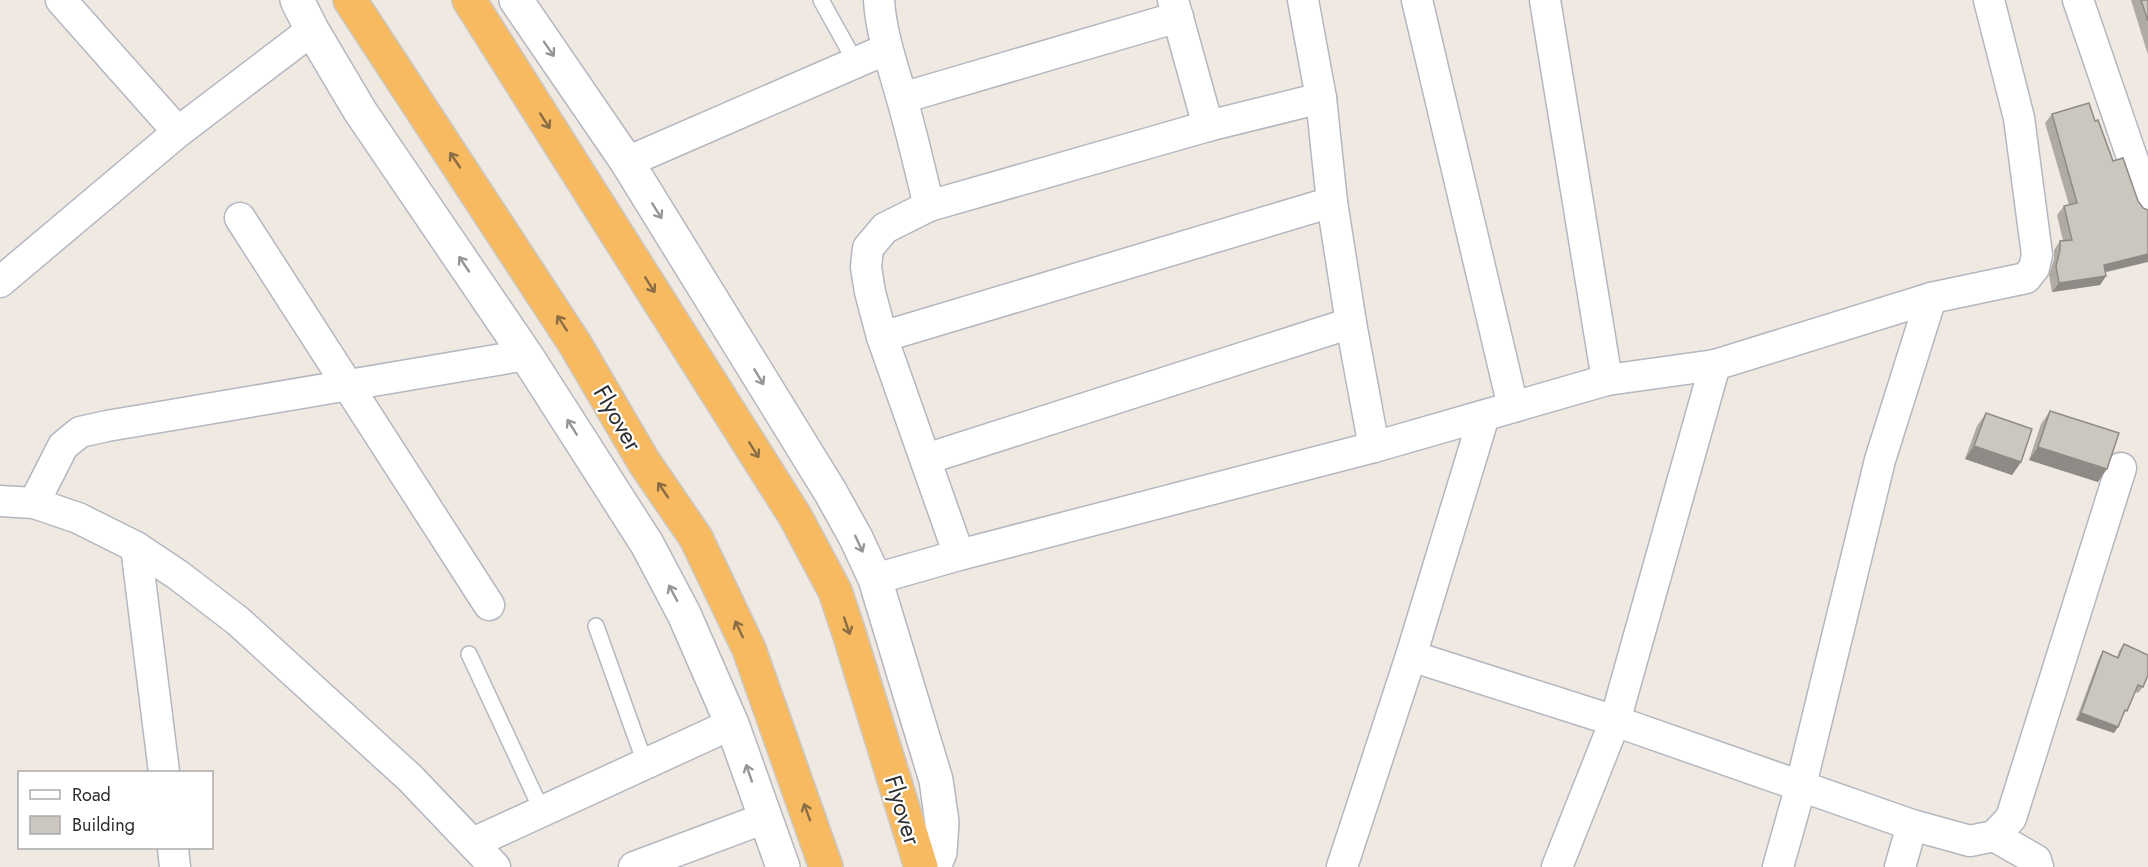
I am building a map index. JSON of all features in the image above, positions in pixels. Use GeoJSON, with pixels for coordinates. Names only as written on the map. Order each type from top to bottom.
{"type":"FeatureCollection","features":[{"type":"Feature","properties":{"kind":"highway","name":"Flyover"},"geometry":{"type":"LineString","coordinates":[[350,0],[575,344],[644,462],[696,538],[749,649],[826,867]]}},
{"type":"Feature","properties":{"kind":"highway","name":"Flyover"},"geometry":{"type":"LineString","coordinates":[[469,0],[795,516],[835,591],[921,867]]}},
{"type":"Feature","properties":{"kind":"main road"},"geometry":{"type":"LineString","coordinates":[[297,0],[360,111],[526,355],[646,543],[684,614],[732,724],[783,867]]}},
{"type":"Feature","properties":{"kind":"main road"},"geometry":{"type":"LineString","coordinates":[[516,0],[627,162],[856,538],[874,579],[936,780],[942,822],[940,852],[933,867]]}},
{"type":"Feature","properties":{"kind":"street"},"geometry":{"type":"LineString","coordinates":[[61,0],[178,132]]}},
{"type":"Feature","properties":{"kind":"street"},"geometry":{"type":"LineString","coordinates":[[879,0],[887,49],[902,98],[929,206]]}},
{"type":"Feature","properties":{"kind":"street"},"geometry":{"type":"LineString","coordinates":[[1304,0],[1321,98],[1332,202],[1374,447]]}},
{"type":"Feature","properties":{"kind":"street"},"geometry":{"type":"LineString","coordinates":[[1418,0],[1513,407]]}},
{"type":"Feature","properties":{"kind":"street"},"geometry":{"type":"LineString","coordinates":[[1545,0],[1606,380]]}},
{"type":"Feature","properties":{"kind":"street"},"geometry":{"type":"LineString","coordinates":[[874,579],[1374,447],[1606,380],[1715,365],[1931,298],[2026,278],[2034,268],[2037,255],[2019,118],[1989,0]]}},
{"type":"Feature","properties":{"kind":"street"},"geometry":{"type":"LineString","coordinates":[[2078,0],[2148,204]]}},
{"type":"Feature","properties":{"kind":"street"},"geometry":{"type":"LineString","coordinates":[[902,98],[1175,9],[1208,126]]}},
{"type":"Feature","properties":{"kind":"street"},"geometry":{"type":"LineString","coordinates":[[0,282],[178,132],[312,30]]}},
{"type":"Feature","properties":{"kind":"street"},"geometry":{"type":"LineString","coordinates":[[627,162],[887,49]]}},
{"type":"Feature","properties":{"kind":"street"},"geometry":{"type":"LineString","coordinates":[[959,555],[882,337],[866,267],[868,248],[885,228],[929,206],[1208,126],[1321,98]]}},
{"type":"Feature","properties":{"kind":"street"},"geometry":{"type":"LineString","coordinates":[[882,337],[1332,202]]}},
{"type":"Feature","properties":{"kind":"street"},"geometry":{"type":"LineString","coordinates":[[240,218],[489,605]]}},
{"type":"Feature","properties":{"kind":"street"},"geometry":{"type":"LineString","coordinates":[[1778,867],[1801,785],[1880,460],[1931,298]]}},
{"type":"Feature","properties":{"kind":"street"},"geometry":{"type":"LineString","coordinates":[[926,459],[1351,323]]}},
{"type":"Feature","properties":{"kind":"street"},"geometry":{"type":"LineString","coordinates":[[34,503],[63,446],[80,432],[526,355]]}},
{"type":"Feature","properties":{"kind":"street"},"geometry":{"type":"LineString","coordinates":[[1557,867],[1616,721],[1715,365]]}},
{"type":"Feature","properties":{"kind":"street"},"geometry":{"type":"LineString","coordinates":[[1342,867],[1411,656],[1484,416]]}},
{"type":"Feature","properties":{"kind":"street"},"geometry":{"type":"LineString","coordinates":[[1411,656],[1616,721],[1912,825],[1970,841],[1994,836],[2011,818],[2121,468]]}},
{"type":"Feature","properties":{"kind":"street"},"geometry":{"type":"LineString","coordinates":[[0,501],[34,503],[78,518],[136,547],[178,575],[238,621],[410,778],[495,867]]}},
{"type":"Feature","properties":{"kind":"street"},"geometry":{"type":"LineString","coordinates":[[136,547],[164,771]]}},
{"type":"Feature","properties":{"kind":"street"},"geometry":{"type":"LineString","coordinates":[[473,843],[732,724]]}},
{"type":"Feature","properties":{"kind":"street"},"geometry":{"type":"LineString","coordinates":[[646,865],[765,818]]}},
{"type":"Feature","properties":{"kind":"street"},"geometry":{"type":"LineString","coordinates":[[1900,867],[1912,825]]}},
{"type":"Feature","properties":{"kind":"street"},"geometry":{"type":"LineString","coordinates":[[1994,836],[2036,860],[2038,867]]}},
{"type":"Feature","properties":{"kind":"street"},"geometry":{"type":"LineString","coordinates":[[173,849],[175,867]]}},
{"type":"Feature","properties":{"kind":"lane"},"geometry":{"type":"LineString","coordinates":[[822,0],[856,63]]}},
{"type":"Feature","properties":{"kind":"lane"},"geometry":{"type":"LineString","coordinates":[[596,626],[645,763]]}},
{"type":"Feature","properties":{"kind":"lane"},"geometry":{"type":"LineString","coordinates":[[469,654],[542,811]]}},
{"type":"Feature","properties":{"kind":"building"},"geometry":{"type":"Polygon","coordinates":[[[2141,0],[2148,0],[2148,21],[2141,0]]]}},
{"type":"Feature","properties":{"kind":"building"},"geometry":{"type":"Polygon","coordinates":[[[2089,103],[2095,121],[2098,120],[2113,161],[2123,158],[2138,201],[2143,208],[2148,210],[2148,254],[2104,265],[2106,276],[2059,283],[2056,266],[2060,241],[2072,240],[2064,206],[2077,203],[2052,114],[2089,103]]]}},
{"type":"Feature","properties":{"kind":"building"},"geometry":{"type":"Polygon","coordinates":[[[2050,411],[2119,433],[2107,469],[2038,447],[2050,411]]]}},
{"type":"Feature","properties":{"kind":"building"},"geometry":{"type":"Polygon","coordinates":[[[1986,413],[2032,429],[2021,462],[1974,446],[1986,413]]]}},
{"type":"Feature","properties":{"kind":"building"},"geometry":{"type":"Polygon","coordinates":[[[2124,644],[2148,655],[2148,675],[2143,687],[2138,685],[2118,727],[2081,713],[2103,651],[2118,658],[2124,644]]]}}]}
